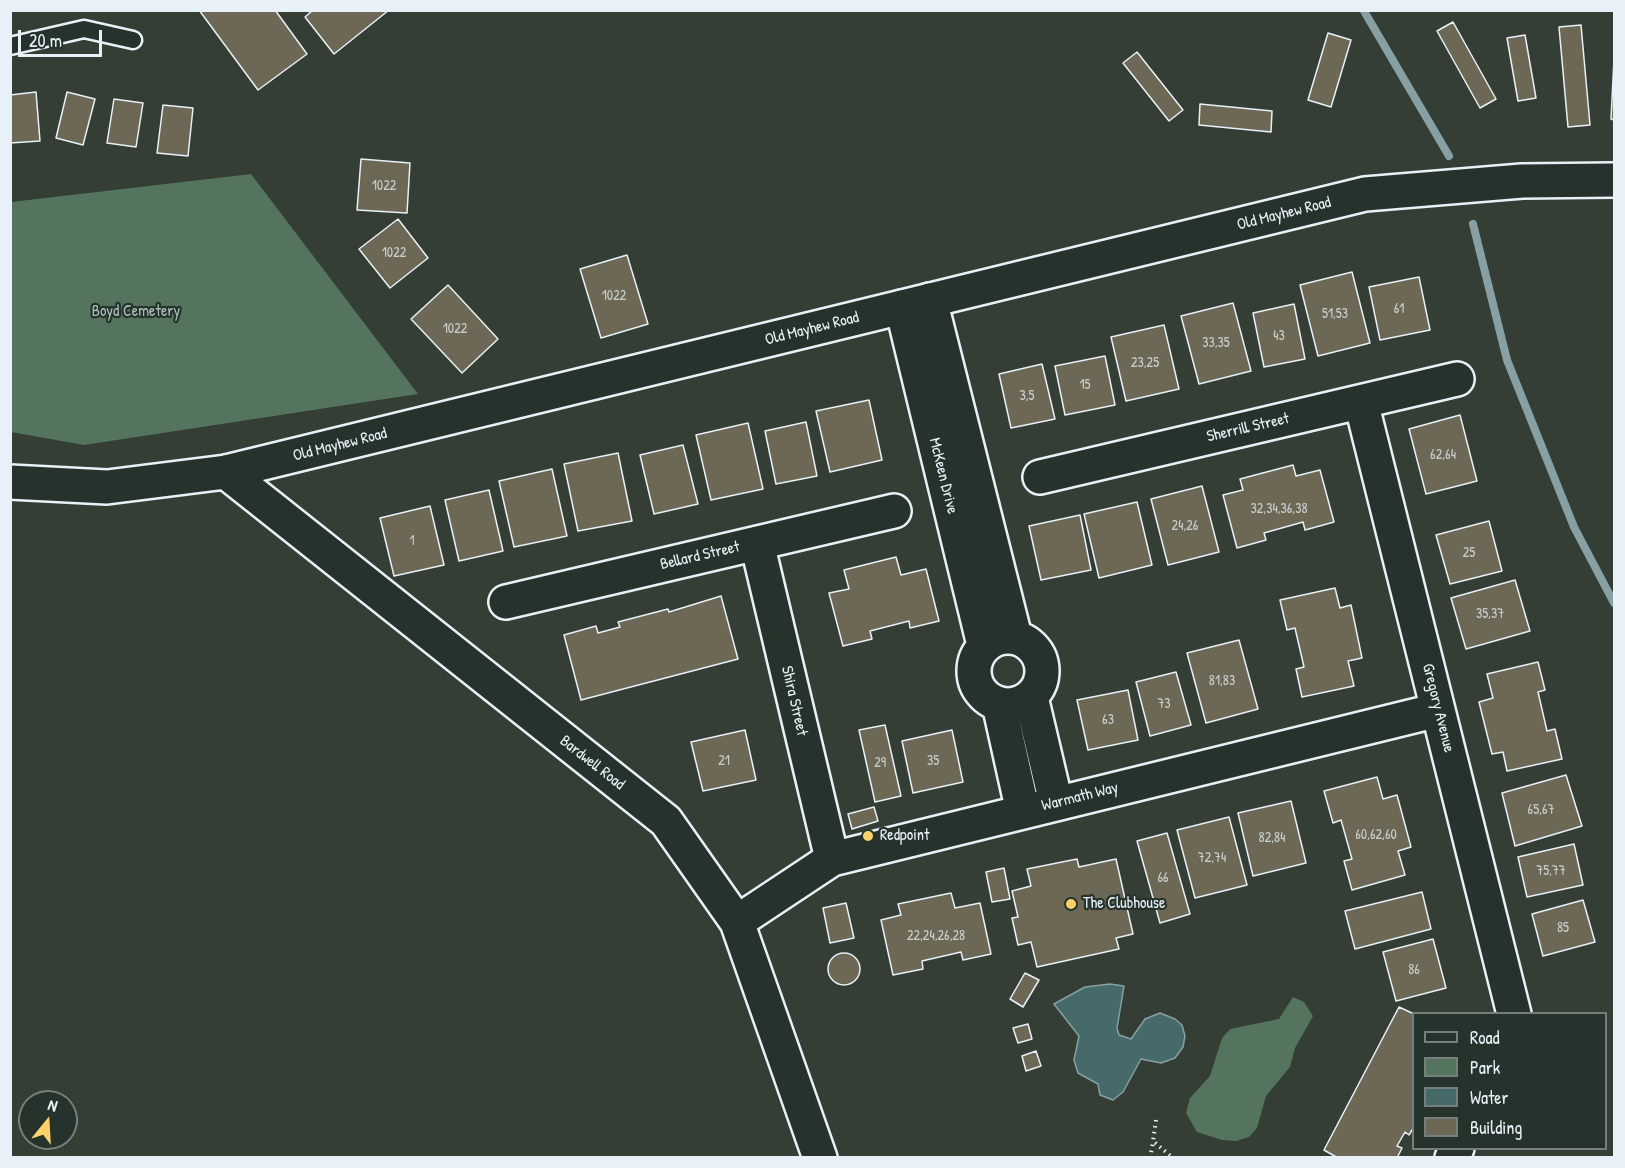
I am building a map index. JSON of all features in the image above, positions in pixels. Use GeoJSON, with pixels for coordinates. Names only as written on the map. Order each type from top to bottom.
{"type":"FeatureCollection","features":[{"type":"Feature","properties":{"kind":"street","name":"Old Mayhew Road"},"geometry":{"type":"LineString","coordinates":[[10,482],[107,487],[226,472],[1365,194],[1522,181],[1614,180]]}},
{"type":"Feature","properties":{"kind":"street","name":"McKeen Drive"},"geometry":{"type":"LineString","coordinates":[[916,303],[1000,641]]}},
{"type":"Feature","properties":{"kind":"street","name":"Sherrill Street"},"geometry":{"type":"LineString","coordinates":[[1040,477],[1457,379]]}},
{"type":"Feature","properties":{"kind":"street","name":"Gregory Avenue"},"geometry":{"type":"LineString","coordinates":[[1361,402],[1514,1012]]}},
{"type":"Feature","properties":{"kind":"street","name":"Bardwell Road"},"geometry":{"type":"LineString","coordinates":[[226,472],[666,821],[737,922],[820,1158]]}},
{"type":"Feature","properties":{"kind":"street","name":"Bellard Street"},"geometry":{"type":"LineString","coordinates":[[506,602],[894,511]]}},
{"type":"Feature","properties":{"kind":"street","name":"Shira Street"},"geometry":{"type":"LineString","coordinates":[[757,543],[832,859]]}},
{"type":"Feature","properties":{"kind":"street"},"geometry":{"type":"LineString","coordinates":[[1000,641],[1034,648],[1042,668],[1038,688],[1031,697],[1016,705],[999,704],[989,700],[976,684],[974,663],[1000,641]]}},
{"type":"Feature","properties":{"kind":"street"},"geometry":{"type":"LineString","coordinates":[[1031,697],[1056,803]]}},
{"type":"Feature","properties":{"kind":"street"},"geometry":{"type":"LineString","coordinates":[[999,704],[1023,812]]}},
{"type":"Feature","properties":{"kind":"street","name":"Warmath Way"},"geometry":{"type":"LineString","coordinates":[[737,922],[832,859],[1438,710]]}},
{"type":"Feature","properties":{"kind":"lane"},"geometry":{"type":"LineString","coordinates":[[10,46],[84,29],[133,40]]}},
{"type":"Feature","properties":{"kind":"path"},"geometry":{"type":"LineString","coordinates":[[1150,1158],[1156,1120]]}},
{"type":"Feature","properties":{"kind":"path"},"geometry":{"type":"LineString","coordinates":[[1153,1141],[1173,1158]]}},
{"type":"Feature","properties":{"kind":"green space","name":"Boyd Cemetery"},"geometry":{"type":"Polygon","coordinates":[[[251,174],[418,394],[84,445],[11,432],[11,202],[251,174]]]}},
{"type":"Feature","properties":{"kind":"green space"},"geometry":{"type":"Polygon","coordinates":[[[1293,997],[1304,1002],[1313,1016],[1295,1048],[1290,1067],[1266,1096],[1257,1128],[1249,1137],[1236,1141],[1222,1140],[1197,1132],[1186,1113],[1190,1098],[1210,1076],[1222,1038],[1230,1029],[1279,1019],[1293,997]]]}},
{"type":"Feature","properties":{"kind":"water"},"geometry":{"type":"Polygon","coordinates":[[[1110,984],[1124,986],[1117,1028],[1119,1035],[1131,1039],[1145,1019],[1160,1013],[1175,1019],[1182,1025],[1185,1036],[1183,1047],[1175,1058],[1161,1063],[1141,1059],[1123,1092],[1113,1100],[1100,1095],[1098,1084],[1078,1073],[1074,1060],[1079,1036],[1054,1004],[1085,987],[1110,984]]]}},
{"type":"Feature","properties":{"kind":"building"},"geometry":{"type":"Polygon","coordinates":[[[199,10],[275,10],[307,54],[258,90],[199,10]]]}},
{"type":"Feature","properties":{"kind":"building"},"geometry":{"type":"Polygon","coordinates":[[[313,10],[389,10],[334,54],[305,17],[313,10]]]}},
{"type":"Feature","properties":{"kind":"building"},"geometry":{"type":"Polygon","coordinates":[[[1453,22],[1496,99],[1480,108],[1437,31],[1453,22]]]}},
{"type":"Feature","properties":{"kind":"building"},"geometry":{"type":"Polygon","coordinates":[[[1581,25],[1590,125],[1568,127],[1559,27],[1581,25]]]}},
{"type":"Feature","properties":{"kind":"building"},"geometry":{"type":"Polygon","coordinates":[[[1328,33],[1351,40],[1331,107],[1308,100],[1328,33]]]}},
{"type":"Feature","properties":{"kind":"building"},"geometry":{"type":"Polygon","coordinates":[[[1525,35],[1536,98],[1518,101],[1507,38],[1525,35]]]}},
{"type":"Feature","properties":{"kind":"building"},"geometry":{"type":"Polygon","coordinates":[[[1137,52],[1183,110],[1169,121],[1123,63],[1137,52]]]}},
{"type":"Feature","properties":{"kind":"building"},"geometry":{"type":"Polygon","coordinates":[[[1614,59],[1614,120],[1611,119],[1614,59]]]}},
{"type":"Feature","properties":{"kind":"building"},"geometry":{"type":"Polygon","coordinates":[[[36,92],[40,141],[10,143],[10,95],[36,92]]]}},
{"type":"Feature","properties":{"kind":"building"},"geometry":{"type":"Polygon","coordinates":[[[67,92],[95,99],[83,145],[56,138],[67,92]]]}},
{"type":"Feature","properties":{"kind":"building"},"geometry":{"type":"Polygon","coordinates":[[[114,99],[143,103],[136,147],[107,143],[114,99]]]}},
{"type":"Feature","properties":{"kind":"building"},"geometry":{"type":"Polygon","coordinates":[[[1200,104],[1272,111],[1271,132],[1199,125],[1200,104]]]}},
{"type":"Feature","properties":{"kind":"building"},"geometry":{"type":"Polygon","coordinates":[[[163,105],[193,108],[188,156],[157,153],[163,105]]]}},
{"type":"Feature","properties":{"kind":"building"},"geometry":{"type":"Polygon","coordinates":[[[361,159],[410,163],[407,213],[357,210],[361,159]]]}},
{"type":"Feature","properties":{"kind":"building"},"geometry":{"type":"Polygon","coordinates":[[[398,219],[428,258],[390,288],[359,249],[398,219]]]}},
{"type":"Feature","properties":{"kind":"building"},"geometry":{"type":"Polygon","coordinates":[[[627,255],[648,324],[601,338],[580,269],[627,255]]]}},
{"type":"Feature","properties":{"kind":"building"},"geometry":{"type":"Polygon","coordinates":[[[1352,272],[1370,343],[1318,356],[1300,285],[1352,272]]]}},
{"type":"Feature","properties":{"kind":"building"},"geometry":{"type":"Polygon","coordinates":[[[1419,277],[1430,330],[1380,340],[1369,287],[1419,277]]]}},
{"type":"Feature","properties":{"kind":"building"},"geometry":{"type":"Polygon","coordinates":[[[448,285],[498,339],[462,373],[411,319],[448,285]]]}},
{"type":"Feature","properties":{"kind":"building"},"geometry":{"type":"Polygon","coordinates":[[[1233,303],[1251,371],[1199,384],[1181,316],[1233,303]]]}},
{"type":"Feature","properties":{"kind":"building"},"geometry":{"type":"Polygon","coordinates":[[[1294,304],[1305,359],[1264,367],[1253,313],[1294,304]]]}},
{"type":"Feature","properties":{"kind":"building"},"geometry":{"type":"Polygon","coordinates":[[[1164,325],[1179,389],[1126,401],[1111,337],[1164,325]]]}},
{"type":"Feature","properties":{"kind":"building"},"geometry":{"type":"Polygon","coordinates":[[[1105,356],[1115,405],[1065,415],[1055,366],[1105,356]]]}},
{"type":"Feature","properties":{"kind":"building"},"geometry":{"type":"Polygon","coordinates":[[[1042,364],[1055,419],[1011,428],[999,374],[1042,364]]]}},
{"type":"Feature","properties":{"kind":"building"},"geometry":{"type":"Polygon","coordinates":[[[869,400],[882,460],[830,472],[816,411],[869,400]]]}},
{"type":"Feature","properties":{"kind":"building"},"geometry":{"type":"Polygon","coordinates":[[[1460,415],[1477,481],[1426,494],[1409,429],[1460,415]]]}},
{"type":"Feature","properties":{"kind":"building"},"geometry":{"type":"Polygon","coordinates":[[[806,422],[817,476],[776,484],[765,431],[806,422]]]}},
{"type":"Feature","properties":{"kind":"building"},"geometry":{"type":"Polygon","coordinates":[[[748,423],[763,489],[711,500],[696,435],[748,423]]]}},
{"type":"Feature","properties":{"kind":"building"},"geometry":{"type":"Polygon","coordinates":[[[683,445],[698,504],[654,514],[640,455],[683,445]]]}},
{"type":"Feature","properties":{"kind":"building"},"geometry":{"type":"Polygon","coordinates":[[[618,453],[632,521],[578,531],[564,464],[618,453]]]}},
{"type":"Feature","properties":{"kind":"building"},"geometry":{"type":"Polygon","coordinates":[[[1293,465],[1296,476],[1320,470],[1334,522],[1305,530],[1303,522],[1264,533],[1266,540],[1237,548],[1223,495],[1243,490],[1240,479],[1293,465]]]}},
{"type":"Feature","properties":{"kind":"building"},"geometry":{"type":"Polygon","coordinates":[[[552,469],[567,536],[514,547],[499,481],[552,469]]]}},
{"type":"Feature","properties":{"kind":"building"},"geometry":{"type":"Polygon","coordinates":[[[1202,486],[1219,552],[1168,565],[1151,499],[1202,486]]]}},
{"type":"Feature","properties":{"kind":"building"},"geometry":{"type":"Polygon","coordinates":[[[489,490],[503,551],[459,561],[445,500],[489,490]]]}},
{"type":"Feature","properties":{"kind":"building"},"geometry":{"type":"Polygon","coordinates":[[[1137,502],[1152,565],[1099,578],[1084,514],[1137,502]]]}},
{"type":"Feature","properties":{"kind":"building"},"geometry":{"type":"Polygon","coordinates":[[[430,506],[444,565],[394,576],[380,518],[430,506]]]}},
{"type":"Feature","properties":{"kind":"building"},"geometry":{"type":"Polygon","coordinates":[[[1080,515],[1091,570],[1041,580],[1029,526],[1080,515]]]}},
{"type":"Feature","properties":{"kind":"building"},"geometry":{"type":"Polygon","coordinates":[[[1489,521],[1502,571],[1450,584],[1436,535],[1489,521]]]}},
{"type":"Feature","properties":{"kind":"building"},"geometry":{"type":"Polygon","coordinates":[[[896,557],[901,575],[926,569],[939,621],[910,628],[909,621],[870,631],[872,639],[843,646],[829,593],[849,589],[844,570],[896,557]]]}},
{"type":"Feature","properties":{"kind":"building"},"geometry":{"type":"Polygon","coordinates":[[[1515,580],[1530,631],[1466,649],[1451,598],[1515,580]]]}},
{"type":"Feature","properties":{"kind":"building"},"geometry":{"type":"Polygon","coordinates":[[[1335,588],[1340,608],[1351,605],[1362,658],[1348,661],[1354,686],[1302,697],[1296,669],[1304,667],[1295,628],[1287,630],[1280,600],[1335,588]]]}},
{"type":"Feature","properties":{"kind":"building"},"geometry":{"type":"Polygon","coordinates":[[[721,596],[738,659],[581,700],[564,635],[596,626],[598,633],[620,627],[618,622],[668,609],[669,612],[721,596]]]}},
{"type":"Feature","properties":{"kind":"building"},"geometry":{"type":"Polygon","coordinates":[[[1239,640],[1258,709],[1206,723],[1187,653],[1239,640]]]}},
{"type":"Feature","properties":{"kind":"building"},"geometry":{"type":"Polygon","coordinates":[[[1538,662],[1545,690],[1538,692],[1547,731],[1555,729],[1562,759],[1507,771],[1503,752],[1492,754],[1479,702],[1493,698],[1487,674],[1538,662]]]}},
{"type":"Feature","properties":{"kind":"building"},"geometry":{"type":"Polygon","coordinates":[[[1176,672],[1191,725],[1150,736],[1136,682],[1176,672]]]}},
{"type":"Feature","properties":{"kind":"building"},"geometry":{"type":"Polygon","coordinates":[[[1128,690],[1138,740],[1088,750],[1077,700],[1128,690]]]}},
{"type":"Feature","properties":{"kind":"building"},"geometry":{"type":"Polygon","coordinates":[[[885,725],[901,796],[875,802],[859,730],[885,725]]]}},
{"type":"Feature","properties":{"kind":"building"},"geometry":{"type":"Polygon","coordinates":[[[745,730],[756,780],[703,791],[691,742],[745,730]]]}},
{"type":"Feature","properties":{"kind":"building"},"geometry":{"type":"Polygon","coordinates":[[[952,730],[963,782],[913,793],[902,741],[952,730]]]}},
{"type":"Feature","properties":{"kind":"building"},"geometry":{"type":"Polygon","coordinates":[[[1566,775],[1582,826],[1515,846],[1502,793],[1566,775]]]}},
{"type":"Feature","properties":{"kind":"building"},"geometry":{"type":"Polygon","coordinates":[[[1377,777],[1383,799],[1397,795],[1411,847],[1398,851],[1405,875],[1352,890],[1344,861],[1352,859],[1341,820],[1333,823],[1324,791],[1377,777]]]}},
{"type":"Feature","properties":{"kind":"building"},"geometry":{"type":"Polygon","coordinates":[[[1291,801],[1306,863],[1253,876],[1238,813],[1291,801]]]}},
{"type":"Feature","properties":{"kind":"building"},"geometry":{"type":"Polygon","coordinates":[[[874,807],[878,821],[852,829],[848,814],[874,807]]]}},
{"type":"Feature","properties":{"kind":"building"},"geometry":{"type":"Polygon","coordinates":[[[1229,817],[1247,885],[1195,898],[1177,830],[1229,817]]]}},
{"type":"Feature","properties":{"kind":"building"},"geometry":{"type":"Polygon","coordinates":[[[1167,833],[1190,914],[1160,923],[1137,841],[1167,833]]]}},
{"type":"Feature","properties":{"kind":"building"},"geometry":{"type":"Polygon","coordinates":[[[1574,844],[1583,885],[1527,897],[1518,857],[1574,844]]]}},
{"type":"Feature","properties":{"kind":"building","name":"The Clubhouse"},"geometry":{"type":"Polygon","coordinates":[[[1077,859],[1079,867],[1116,859],[1133,934],[1116,938],[1119,949],[1037,967],[1031,942],[1018,945],[1012,918],[1018,917],[1012,891],[1031,886],[1027,869],[1077,859]]]}},
{"type":"Feature","properties":{"kind":"building"},"geometry":{"type":"Polygon","coordinates":[[[1004,868],[1010,899],[992,902],[986,872],[1004,868]]]}},
{"type":"Feature","properties":{"kind":"building"},"geometry":{"type":"Polygon","coordinates":[[[1422,892],[1431,929],[1355,949],[1345,911],[1422,892]]]}},
{"type":"Feature","properties":{"kind":"building"},"geometry":{"type":"Polygon","coordinates":[[[951,893],[955,908],[980,903],[991,954],[963,960],[961,952],[922,961],[923,969],[893,975],[881,920],[901,915],[898,904],[951,893]]]}},
{"type":"Feature","properties":{"kind":"building"},"geometry":{"type":"Polygon","coordinates":[[[1583,900],[1595,942],[1543,956],[1532,914],[1583,900]]]}},
{"type":"Feature","properties":{"kind":"building"},"geometry":{"type":"Polygon","coordinates":[[[846,903],[854,938],[830,943],[823,908],[846,903]]]}},
{"type":"Feature","properties":{"kind":"building"},"geometry":{"type":"Polygon","coordinates":[[[1433,939],[1446,988],[1396,1001],[1383,952],[1433,939]]]}},
{"type":"Feature","properties":{"kind":"building"},"geometry":{"type":"Polygon","coordinates":[[[844,953],[855,958],[860,969],[855,980],[844,985],[833,980],[828,969],[833,958],[844,953]]]}},
{"type":"Feature","properties":{"kind":"building"},"geometry":{"type":"Polygon","coordinates":[[[1025,973],[1039,980],[1023,1007],[1010,999],[1025,973]]]}},
{"type":"Feature","properties":{"kind":"building"},"geometry":{"type":"Polygon","coordinates":[[[1399,1007],[1412,1013],[1412,1130],[1409,1135],[1405,1132],[1397,1146],[1402,1148],[1397,1158],[1338,1158],[1324,1150],[1399,1007]]]}},
{"type":"Feature","properties":{"kind":"building"},"geometry":{"type":"Polygon","coordinates":[[[1028,1024],[1032,1039],[1018,1043],[1013,1028],[1028,1024]]]}},
{"type":"Feature","properties":{"kind":"building"},"geometry":{"type":"Polygon","coordinates":[[[1036,1051],[1041,1066],[1026,1071],[1022,1056],[1036,1051]]]}},
{"type":"Feature","properties":{"kind":"waterway"},"geometry":{"type":"LineString","coordinates":[[1364,11],[1449,156]]}},
{"type":"Feature","properties":{"kind":"waterway"},"geometry":{"type":"LineString","coordinates":[[1473,224],[1507,360],[1574,527],[1614,603]]}},
{"type":"Feature","properties":{"kind":"place","name":"Redpoint"},"geometry":{"type":"Point","coordinates":[868,836]}},
{"type":"Feature","properties":{"kind":"place","name":"The Clubhouse"},"geometry":{"type":"Point","coordinates":[1071,904]}}]}
